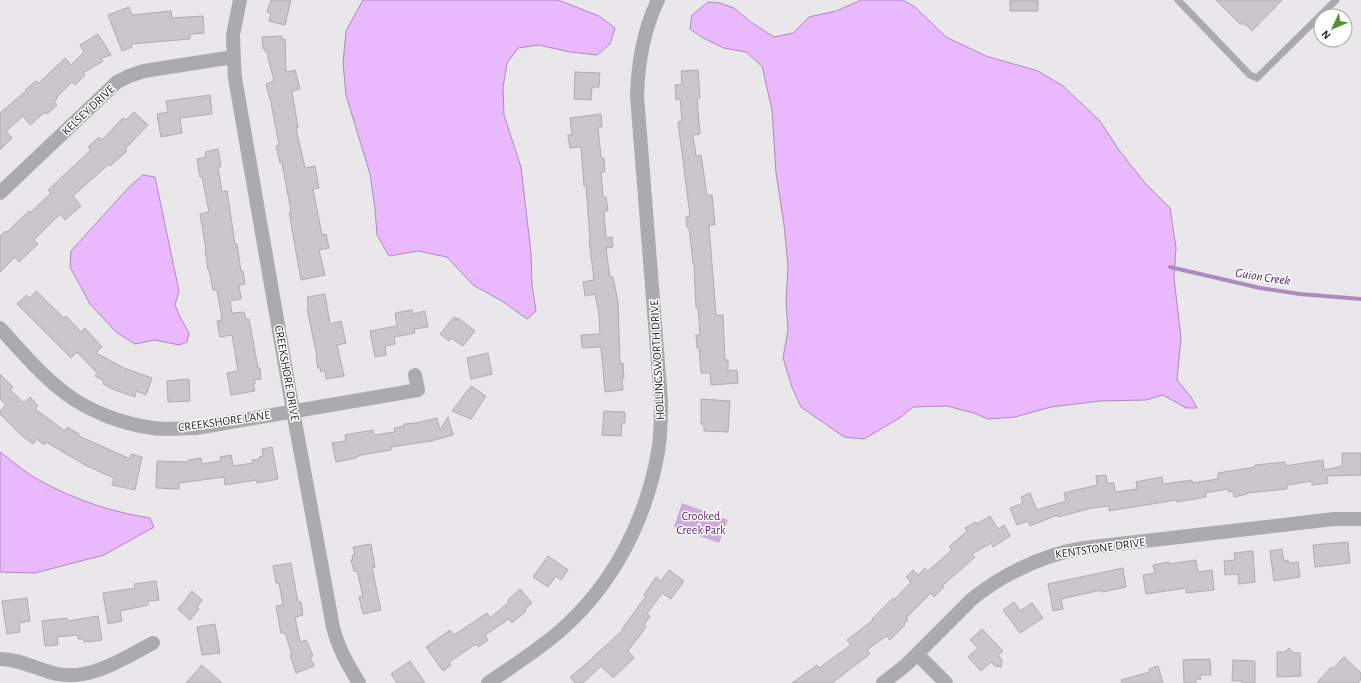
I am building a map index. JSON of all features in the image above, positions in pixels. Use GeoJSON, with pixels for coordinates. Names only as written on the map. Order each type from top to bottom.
{"type":"FeatureCollection","features":[{"type":"Feature","properties":{"kind":"street"},"geometry":{"type":"LineString","coordinates":[[233,57],[234,35],[240,0]]}},
{"type":"Feature","properties":{"kind":"street","name":"HOLLINGSWORTH DRIVE"},"geometry":{"type":"LineString","coordinates":[[488,683],[551,638],[574,617],[597,591],[627,544],[640,518],[653,477],[659,442],[661,401],[637,96],[638,68],[643,43],[649,21],[658,0]]}},
{"type":"Feature","properties":{"kind":"street","name":"KELSEY DRIVE"},"geometry":{"type":"LineString","coordinates":[[0,193],[108,90],[123,79],[144,71],[233,57]]}},
{"type":"Feature","properties":{"kind":"street","name":"CREEKSHORE DRIVE"},"geometry":{"type":"LineString","coordinates":[[233,57],[236,85],[293,411],[333,627],[338,645],[347,664],[359,683]]}},
{"type":"Feature","properties":{"kind":"street","name":"CREEKSHORE LANE"},"geometry":{"type":"LineString","coordinates":[[0,328],[48,379],[66,394],[93,410],[129,423],[153,428],[196,428],[418,390],[416,375]]}},
{"type":"Feature","properties":{"kind":"street","name":"KENTSTONE DRIVE"},"geometry":{"type":"LineString","coordinates":[[883,683],[917,654],[969,602],[991,585],[1020,567],[1052,555],[1084,548],[1319,521],[1349,518],[1361,519]]}},
{"type":"Feature","properties":{"kind":"street"},"geometry":{"type":"LineString","coordinates":[[0,659],[20,662],[58,674],[78,674],[102,669],[153,643]]}},
{"type":"Feature","properties":{"kind":"street"},"geometry":{"type":"LineString","coordinates":[[917,654],[946,683]]}},
{"type":"Feature","properties":{"kind":"lane"},"geometry":{"type":"LineString","coordinates":[[1178,0],[1250,75],[1257,78],[1336,0]]}},
{"type":"Feature","properties":{"kind":"green space","name":"Crooked Creek Park"},"geometry":{"type":"Polygon","coordinates":[[[682,503],[728,520],[719,543],[674,527],[682,503]]]}},
{"type":"Feature","properties":{"kind":"shaded area"},"geometry":{"type":"Polygon","coordinates":[[[363,0],[558,0],[599,16],[615,28],[610,44],[597,55],[570,52],[539,45],[518,48],[507,63],[503,88],[504,115],[521,167],[531,253],[532,285],[536,311],[527,319],[502,301],[473,285],[447,257],[418,251],[389,256],[377,235],[370,174],[346,95],[343,63],[346,31],[363,0]]]}},
{"type":"Feature","properties":{"kind":"shaded area"},"geometry":{"type":"Polygon","coordinates":[[[861,0],[903,0],[915,7],[946,37],[986,56],[1038,71],[1063,86],[1100,121],[1119,150],[1145,183],[1170,208],[1176,248],[1174,278],[1181,338],[1177,380],[1191,397],[1197,408],[1186,408],[1163,395],[1146,400],[1100,401],[1051,407],[1015,417],[988,419],[974,413],[947,406],[913,407],[901,417],[864,439],[844,437],[801,407],[792,387],[783,358],[788,330],[786,301],[788,266],[784,225],[776,173],[772,110],[762,66],[746,52],[724,48],[705,39],[690,29],[692,15],[708,2],[720,3],[734,8],[752,23],[774,37],[793,33],[809,17],[836,11],[861,0]]]}},
{"type":"Feature","properties":{"kind":"shaded area"},"geometry":{"type":"Polygon","coordinates":[[[143,175],[155,177],[179,291],[175,305],[189,333],[187,342],[179,345],[155,340],[135,344],[116,332],[90,304],[70,267],[71,251],[130,186],[143,175]]]}},
{"type":"Feature","properties":{"kind":"shaded area"},"geometry":{"type":"Polygon","coordinates":[[[0,452],[32,476],[60,491],[89,503],[119,512],[150,518],[154,527],[104,555],[35,573],[0,572],[0,452]]]}},
{"type":"Feature","properties":{"kind":"building"},"geometry":{"type":"Polygon","coordinates":[[[271,0],[291,0],[285,25],[269,21],[271,13],[267,12],[271,0]]]}},
{"type":"Feature","properties":{"kind":"building"},"geometry":{"type":"Polygon","coordinates":[[[1010,0],[1038,0],[1038,11],[1010,11],[1010,0]]]}},
{"type":"Feature","properties":{"kind":"building"},"geometry":{"type":"Polygon","coordinates":[[[1216,0],[1282,0],[1252,31],[1245,24],[1240,24],[1216,0]]]}},
{"type":"Feature","properties":{"kind":"building"},"geometry":{"type":"Polygon","coordinates":[[[129,7],[132,15],[171,11],[172,18],[203,16],[204,33],[190,34],[190,39],[131,44],[132,47],[122,51],[108,15],[129,7]]]}},
{"type":"Feature","properties":{"kind":"building"},"geometry":{"type":"Polygon","coordinates":[[[98,34],[111,55],[101,58],[103,61],[83,73],[85,75],[75,85],[72,82],[56,98],[57,99],[54,102],[57,105],[47,114],[45,112],[30,125],[23,116],[6,131],[12,138],[0,150],[0,113],[36,81],[39,83],[65,58],[71,65],[84,52],[80,45],[98,34]]]}},
{"type":"Feature","properties":{"kind":"building"},"geometry":{"type":"Polygon","coordinates":[[[282,36],[281,40],[285,39],[286,72],[295,70],[300,89],[292,91],[298,128],[296,128],[305,168],[315,166],[319,188],[313,189],[322,235],[326,234],[329,248],[319,250],[325,275],[301,280],[289,212],[291,211],[282,163],[280,163],[276,146],[279,145],[270,97],[266,84],[274,81],[268,58],[268,52],[265,52],[265,49],[263,49],[262,37],[282,36]]]}},
{"type":"Feature","properties":{"kind":"building"},"geometry":{"type":"Polygon","coordinates":[[[698,70],[700,98],[697,98],[700,134],[693,135],[696,156],[701,155],[707,195],[712,195],[715,225],[709,225],[716,315],[723,315],[725,360],[728,360],[728,371],[737,370],[738,383],[711,385],[710,373],[701,373],[699,348],[697,348],[696,335],[700,335],[698,307],[696,308],[694,264],[689,227],[687,227],[686,217],[690,216],[678,122],[682,121],[680,99],[676,100],[675,85],[682,84],[681,71],[698,70]]]}},
{"type":"Feature","properties":{"kind":"building"},"geometry":{"type":"Polygon","coordinates":[[[575,72],[600,73],[599,87],[592,87],[591,100],[574,99],[575,72]]]}},
{"type":"Feature","properties":{"kind":"building"},"geometry":{"type":"Polygon","coordinates":[[[210,95],[212,114],[180,118],[182,133],[161,137],[157,114],[168,112],[166,101],[210,95]]]}},
{"type":"Feature","properties":{"kind":"building"},"geometry":{"type":"Polygon","coordinates":[[[134,112],[148,125],[125,149],[127,151],[110,166],[109,164],[73,196],[81,206],[65,220],[60,214],[34,240],[38,244],[19,262],[15,257],[0,272],[0,236],[6,231],[7,232],[29,211],[30,213],[51,193],[48,190],[91,150],[88,147],[99,137],[102,140],[123,118],[126,120],[134,112]]]}},
{"type":"Feature","properties":{"kind":"building"},"geometry":{"type":"Polygon","coordinates":[[[601,114],[602,127],[598,127],[601,158],[604,158],[605,172],[601,172],[603,197],[606,197],[608,211],[604,211],[606,238],[612,237],[613,247],[606,248],[610,277],[613,277],[618,302],[620,363],[623,363],[624,378],[622,378],[623,390],[605,392],[601,347],[582,348],[581,335],[600,334],[599,314],[595,294],[585,296],[583,282],[594,280],[581,147],[570,148],[568,135],[572,135],[570,118],[601,114]]]}},
{"type":"Feature","properties":{"kind":"building"},"geometry":{"type":"Polygon","coordinates":[[[218,149],[221,166],[218,167],[222,192],[227,191],[235,244],[237,244],[241,271],[243,271],[245,284],[239,285],[241,299],[230,301],[232,313],[244,312],[246,319],[249,319],[261,379],[254,380],[255,384],[253,384],[255,391],[231,395],[227,373],[238,371],[232,335],[220,337],[217,321],[222,320],[221,313],[217,290],[213,290],[208,270],[200,214],[209,212],[197,159],[206,157],[205,152],[218,149]]]}},
{"type":"Feature","properties":{"kind":"building"},"geometry":{"type":"Polygon","coordinates":[[[36,291],[64,318],[66,316],[81,332],[85,328],[102,347],[96,353],[124,368],[152,378],[146,395],[136,391],[135,397],[115,390],[103,384],[104,381],[95,376],[97,373],[77,352],[71,358],[17,304],[27,295],[30,298],[36,291]]]}},
{"type":"Feature","properties":{"kind":"building"},"geometry":{"type":"Polygon","coordinates":[[[325,294],[330,324],[341,321],[346,343],[337,345],[344,376],[326,379],[325,371],[321,372],[320,368],[318,368],[317,356],[307,309],[307,297],[325,294]]]}},
{"type":"Feature","properties":{"kind":"building"},"geometry":{"type":"Polygon","coordinates":[[[412,310],[413,314],[425,311],[428,327],[414,329],[415,333],[394,337],[395,344],[385,346],[386,355],[375,357],[370,331],[397,326],[395,313],[412,310]]]}},
{"type":"Feature","properties":{"kind":"building"},"geometry":{"type":"Polygon","coordinates":[[[454,317],[457,319],[458,318],[475,331],[463,346],[451,338],[449,341],[440,334],[454,317]]]}},
{"type":"Feature","properties":{"kind":"building"},"geometry":{"type":"Polygon","coordinates":[[[488,353],[492,374],[471,379],[467,358],[488,353]]]}},
{"type":"Feature","properties":{"kind":"building"},"geometry":{"type":"Polygon","coordinates":[[[0,374],[13,387],[10,390],[24,403],[30,397],[38,406],[35,409],[65,431],[67,427],[79,434],[79,436],[130,459],[131,454],[142,457],[135,490],[112,485],[114,478],[85,465],[46,442],[44,445],[37,439],[33,444],[22,436],[0,414],[0,411],[6,405],[0,399],[0,374]]]}},
{"type":"Feature","properties":{"kind":"building"},"geometry":{"type":"Polygon","coordinates":[[[189,379],[190,401],[168,402],[167,381],[189,379]]]}},
{"type":"Feature","properties":{"kind":"building"},"geometry":{"type":"Polygon","coordinates":[[[471,386],[486,396],[471,419],[452,411],[471,386]]]}},
{"type":"Feature","properties":{"kind":"building"},"geometry":{"type":"Polygon","coordinates":[[[701,399],[730,401],[728,432],[704,431],[704,424],[701,424],[701,399]]]}},
{"type":"Feature","properties":{"kind":"building"},"geometry":{"type":"Polygon","coordinates":[[[604,411],[625,412],[625,423],[622,423],[621,436],[602,435],[604,411]]]}},
{"type":"Feature","properties":{"kind":"building"},"geometry":{"type":"Polygon","coordinates":[[[448,417],[453,435],[431,441],[391,447],[391,450],[361,455],[356,458],[336,462],[332,443],[346,441],[345,435],[373,430],[374,435],[395,432],[394,428],[404,426],[404,424],[437,418],[440,430],[448,417]]]}},
{"type":"Feature","properties":{"kind":"building"},"geometry":{"type":"Polygon","coordinates":[[[272,447],[278,479],[257,483],[256,480],[225,485],[224,477],[179,483],[179,489],[156,488],[157,461],[188,462],[188,460],[201,458],[202,464],[221,461],[220,457],[231,455],[233,466],[253,463],[252,460],[260,459],[259,457],[263,456],[262,449],[272,447]]]}},
{"type":"Feature","properties":{"kind":"building"},"geometry":{"type":"Polygon","coordinates":[[[1342,453],[1361,453],[1361,475],[1327,476],[1328,483],[1312,485],[1312,481],[1287,485],[1287,489],[1247,493],[1234,497],[1233,491],[1229,492],[1228,489],[1205,493],[1206,497],[1177,502],[1176,500],[1109,511],[1109,506],[1092,508],[1058,517],[1057,515],[1030,526],[1028,521],[1017,525],[1010,508],[1023,503],[1021,497],[1030,493],[1037,510],[1066,501],[1064,493],[1097,485],[1096,476],[1106,475],[1107,483],[1114,483],[1115,492],[1137,489],[1136,482],[1162,477],[1163,484],[1192,480],[1192,483],[1218,479],[1218,473],[1255,467],[1255,465],[1285,462],[1285,466],[1323,460],[1324,470],[1342,466],[1342,453]]]}},
{"type":"Feature","properties":{"kind":"building"},"geometry":{"type":"Polygon","coordinates":[[[990,516],[998,529],[1004,525],[1010,536],[993,547],[991,543],[972,554],[975,557],[942,586],[944,587],[934,597],[931,593],[906,618],[908,620],[904,624],[905,625],[890,640],[886,636],[867,650],[870,654],[832,683],[792,683],[817,665],[819,668],[851,645],[847,640],[873,620],[872,619],[893,598],[895,599],[911,582],[906,577],[913,570],[918,575],[925,568],[928,571],[952,550],[949,547],[967,531],[965,528],[976,522],[977,524],[990,516]]]}},
{"type":"Feature","properties":{"kind":"building"},"geometry":{"type":"Polygon","coordinates":[[[1348,542],[1350,563],[1315,567],[1313,545],[1348,542]]]}},
{"type":"Feature","properties":{"kind":"building"},"geometry":{"type":"Polygon","coordinates":[[[371,544],[375,567],[372,568],[381,610],[363,614],[359,597],[363,596],[357,571],[354,571],[351,560],[353,560],[352,555],[355,555],[353,547],[371,544]]]}},
{"type":"Feature","properties":{"kind":"building"},"geometry":{"type":"Polygon","coordinates":[[[1282,549],[1284,561],[1288,560],[1289,563],[1298,562],[1300,577],[1274,581],[1270,551],[1282,549]]]}},
{"type":"Feature","properties":{"kind":"building"},"geometry":{"type":"Polygon","coordinates":[[[1253,551],[1255,582],[1239,584],[1238,574],[1225,575],[1224,561],[1235,560],[1234,553],[1253,551]]]}},
{"type":"Feature","properties":{"kind":"building"},"geometry":{"type":"Polygon","coordinates":[[[548,556],[568,570],[561,580],[556,576],[548,587],[533,577],[548,556]]]}},
{"type":"Feature","properties":{"kind":"building"},"geometry":{"type":"Polygon","coordinates":[[[1196,560],[1198,572],[1212,570],[1214,590],[1186,593],[1186,588],[1146,594],[1143,575],[1155,573],[1153,565],[1196,560]]]}},
{"type":"Feature","properties":{"kind":"building"},"geometry":{"type":"Polygon","coordinates":[[[291,563],[298,602],[301,602],[303,615],[295,617],[300,642],[306,640],[313,656],[310,657],[314,666],[296,673],[285,633],[281,633],[276,606],[283,605],[279,583],[276,583],[273,566],[291,563]]]}},
{"type":"Feature","properties":{"kind":"building"},"geometry":{"type":"Polygon","coordinates":[[[1123,568],[1126,587],[1102,592],[1101,590],[1061,599],[1063,609],[1053,611],[1048,584],[1123,568]]]}},
{"type":"Feature","properties":{"kind":"building"},"geometry":{"type":"Polygon","coordinates":[[[669,570],[684,581],[671,599],[662,593],[647,614],[650,616],[644,625],[646,627],[628,651],[634,658],[613,678],[601,666],[583,683],[575,683],[570,677],[623,630],[622,629],[646,596],[644,595],[656,577],[661,581],[669,570]]]}},
{"type":"Feature","properties":{"kind":"building"},"geometry":{"type":"Polygon","coordinates":[[[156,581],[159,600],[148,601],[148,605],[120,611],[122,621],[108,624],[103,593],[135,588],[134,584],[156,581]]]}},
{"type":"Feature","properties":{"kind":"building"},"geometry":{"type":"Polygon","coordinates":[[[520,589],[532,603],[525,609],[526,611],[512,623],[509,619],[485,635],[488,640],[478,647],[476,644],[449,662],[451,665],[443,671],[426,647],[450,630],[454,635],[487,613],[490,618],[509,602],[508,600],[520,589]]]}},
{"type":"Feature","properties":{"kind":"building"},"geometry":{"type":"Polygon","coordinates":[[[192,591],[202,600],[197,607],[199,609],[190,620],[178,609],[192,591]]]}},
{"type":"Feature","properties":{"kind":"building"},"geometry":{"type":"Polygon","coordinates":[[[27,598],[30,621],[19,623],[20,632],[7,634],[2,601],[27,598]]]}},
{"type":"Feature","properties":{"kind":"building"},"geometry":{"type":"Polygon","coordinates":[[[1014,602],[1020,611],[1032,603],[1043,618],[1020,633],[1003,610],[1014,602]]]}},
{"type":"Feature","properties":{"kind":"building"},"geometry":{"type":"Polygon","coordinates":[[[98,616],[102,640],[84,642],[83,639],[78,639],[78,635],[57,637],[58,645],[45,646],[42,621],[67,618],[68,621],[98,616]]]}},
{"type":"Feature","properties":{"kind":"building"},"geometry":{"type":"Polygon","coordinates":[[[215,624],[220,653],[202,655],[197,627],[215,624]]]}},
{"type":"Feature","properties":{"kind":"building"},"geometry":{"type":"Polygon","coordinates":[[[982,629],[1003,651],[998,655],[1002,660],[1001,667],[995,666],[991,662],[981,671],[968,657],[978,648],[970,640],[982,629]]]}},
{"type":"Feature","properties":{"kind":"building"},"geometry":{"type":"Polygon","coordinates":[[[1289,648],[1294,653],[1300,653],[1301,676],[1277,677],[1277,652],[1285,652],[1289,648]]]}},
{"type":"Feature","properties":{"kind":"building"},"geometry":{"type":"Polygon","coordinates":[[[1344,657],[1361,673],[1361,679],[1358,683],[1317,683],[1331,667],[1333,669],[1344,657]]]}},
{"type":"Feature","properties":{"kind":"building"},"geometry":{"type":"Polygon","coordinates":[[[1210,659],[1211,675],[1200,675],[1201,679],[1196,679],[1196,683],[1184,683],[1183,660],[1210,659]]]}},
{"type":"Feature","properties":{"kind":"building"},"geometry":{"type":"Polygon","coordinates":[[[1233,660],[1255,661],[1255,683],[1232,681],[1233,660]]]}},
{"type":"Feature","properties":{"kind":"building"},"geometry":{"type":"Polygon","coordinates":[[[410,661],[425,683],[397,683],[391,674],[410,661]]]}},
{"type":"Feature","properties":{"kind":"building"},"geometry":{"type":"Polygon","coordinates":[[[202,665],[222,683],[186,683],[202,665]]]}},
{"type":"Feature","properties":{"kind":"building"},"geometry":{"type":"Polygon","coordinates":[[[1158,666],[1163,683],[1122,683],[1121,680],[1150,672],[1149,669],[1158,666]]]}},
{"type":"Feature","properties":{"kind":"waterway","name":"Guion Creek"},"geometry":{"type":"LineString","coordinates":[[1170,267],[1260,288],[1300,294],[1361,299]]}}]}
